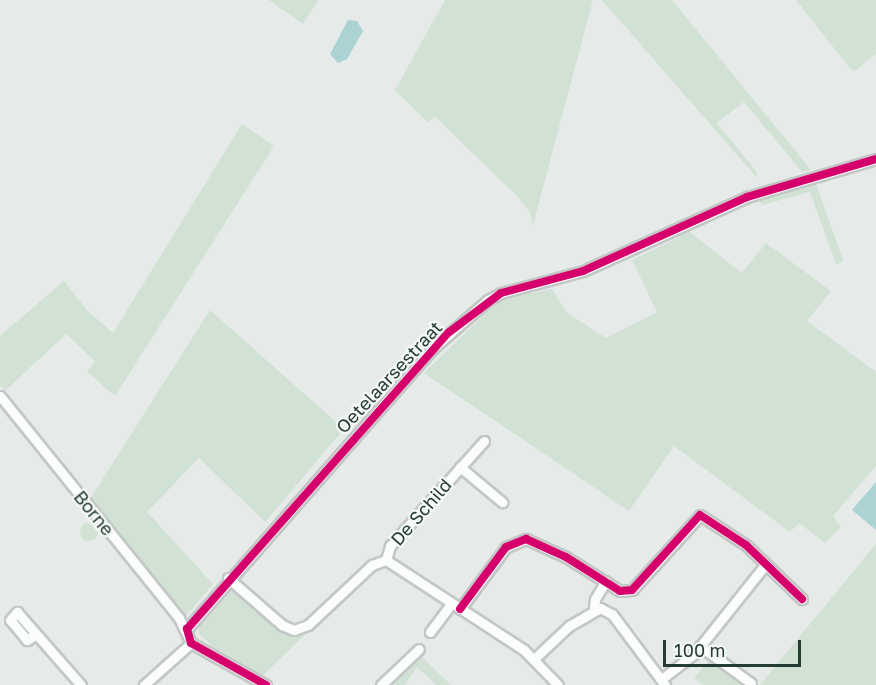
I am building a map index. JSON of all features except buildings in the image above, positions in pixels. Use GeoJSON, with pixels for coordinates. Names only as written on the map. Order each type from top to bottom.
{"type":"FeatureCollection","features":[{"type":"Feature","properties":{"kind":"street","name":"Oetelaarsestraat"},"geometry":{"type":"LineString","coordinates":[[187,629],[228,578],[433,348],[488,300],[501,293],[583,271],[747,196],[876,159]]}},
{"type":"Feature","properties":{"kind":"street","name":"Borne"},"geometry":{"type":"LineString","coordinates":[[0,396],[187,629]]}},
{"type":"Feature","properties":{"kind":"street","name":"De Schild"},"geometry":{"type":"LineString","coordinates":[[386,560],[390,546],[484,441]]}},
{"type":"Feature","properties":{"kind":"street","name":"De Schild"},"geometry":{"type":"LineString","coordinates":[[460,467],[502,502]]}},
{"type":"Feature","properties":{"kind":"street"},"geometry":{"type":"LineString","coordinates":[[430,632],[456,607],[488,568],[516,540],[537,541],[620,591],[632,590],[700,515],[746,545],[802,599]]}},
{"type":"Feature","properties":{"kind":"street"},"geometry":{"type":"LineString","coordinates":[[228,578],[282,625],[294,630],[308,625],[372,566],[386,560],[535,658],[558,685]]}},
{"type":"Feature","properties":{"kind":"street"},"geometry":{"type":"LineString","coordinates":[[594,608],[612,614],[664,681],[700,646],[765,565]]}},
{"type":"Feature","properties":{"kind":"street"},"geometry":{"type":"LineString","coordinates":[[535,658],[594,608],[595,599],[606,581]]}},
{"type":"Feature","properties":{"kind":"street"},"geometry":{"type":"LineString","coordinates":[[187,629],[191,643],[266,685]]}},
{"type":"Feature","properties":{"kind":"street"},"geometry":{"type":"LineString","coordinates":[[36,634],[81,685]]}},
{"type":"Feature","properties":{"kind":"street"},"geometry":{"type":"LineString","coordinates":[[144,685],[191,643]]}},
{"type":"Feature","properties":{"kind":"street"},"geometry":{"type":"LineString","coordinates":[[700,646],[751,683]]}},
{"type":"Feature","properties":{"kind":"street"},"geometry":{"type":"LineString","coordinates":[[381,685],[419,649]]}},
{"type":"Feature","properties":{"kind":"green space"},"geometry":{"type":"Polygon","coordinates":[[[269,0],[318,0],[303,24],[269,0]]]}},
{"type":"Feature","properties":{"kind":"green space"},"geometry":{"type":"Polygon","coordinates":[[[445,0],[593,0],[533,225],[530,212],[516,195],[434,116],[429,123],[395,90],[445,0]]]}},
{"type":"Feature","properties":{"kind":"green space"},"geometry":{"type":"Polygon","coordinates":[[[602,0],[672,0],[811,170],[802,172],[744,102],[717,123],[757,172],[757,178],[602,0]]]}},
{"type":"Feature","properties":{"kind":"green space"},"geometry":{"type":"Polygon","coordinates":[[[796,0],[876,0],[876,54],[853,72],[796,0]]]}},
{"type":"Feature","properties":{"kind":"green space"},"geometry":{"type":"Polygon","coordinates":[[[242,124],[274,146],[115,396],[87,372],[95,361],[66,334],[5,391],[0,384],[0,336],[64,281],[87,310],[113,333],[242,124]]]}},
{"type":"Feature","properties":{"kind":"green space"},"geometry":{"type":"Polygon","coordinates":[[[815,181],[843,260],[841,263],[836,264],[810,192],[762,205],[757,197],[815,181]]]}},
{"type":"Feature","properties":{"kind":"green space"},"geometry":{"type":"Polygon","coordinates":[[[687,230],[742,273],[766,243],[831,291],[807,321],[876,372],[876,466],[833,516],[841,527],[825,543],[799,523],[790,532],[674,446],[629,511],[424,373],[502,300],[552,289],[566,312],[606,338],[657,312],[632,260],[680,237],[687,230]]]}},
{"type":"Feature","properties":{"kind":"green space"},"geometry":{"type":"Polygon","coordinates":[[[210,310],[344,429],[265,522],[199,458],[147,512],[213,584],[185,617],[90,499],[210,310]]]}},
{"type":"Feature","properties":{"kind":"green space"},"geometry":{"type":"Polygon","coordinates":[[[89,523],[95,526],[98,532],[95,538],[89,541],[83,538],[80,532],[83,526],[89,523]]]}},
{"type":"Feature","properties":{"kind":"green space"},"geometry":{"type":"Polygon","coordinates":[[[876,544],[876,685],[760,685],[791,647],[876,544]]]}},
{"type":"Feature","properties":{"kind":"green space"},"geometry":{"type":"Polygon","coordinates":[[[234,588],[282,633],[293,637],[306,634],[263,675],[212,646],[199,633],[199,628],[234,588]]]}},
{"type":"Feature","properties":{"kind":"green space"},"geometry":{"type":"Polygon","coordinates":[[[421,656],[451,685],[436,685],[417,667],[405,685],[390,685],[421,656]]]}},
{"type":"Feature","properties":{"kind":"green space"},"geometry":{"type":"Polygon","coordinates":[[[712,657],[746,685],[703,685],[694,678],[712,657]]]}},
{"type":"Feature","properties":{"kind":"water"},"geometry":{"type":"Polygon","coordinates":[[[348,20],[357,21],[363,31],[347,59],[338,63],[330,54],[348,20]]]}},
{"type":"Feature","properties":{"kind":"water"},"geometry":{"type":"Polygon","coordinates":[[[876,482],[876,530],[852,510],[876,482]]]}},
{"type":"Feature","properties":{"kind":"cycle path"},"geometry":{"type":"LineString","coordinates":[[266,685],[191,643],[187,629],[448,333],[501,293],[583,271],[747,197],[876,159]]}},
{"type":"Feature","properties":{"kind":"cycle path"},"geometry":{"type":"LineString","coordinates":[[460,609],[506,547],[526,539],[566,557],[620,591],[632,590],[700,515],[746,545],[802,599]]}}]}
